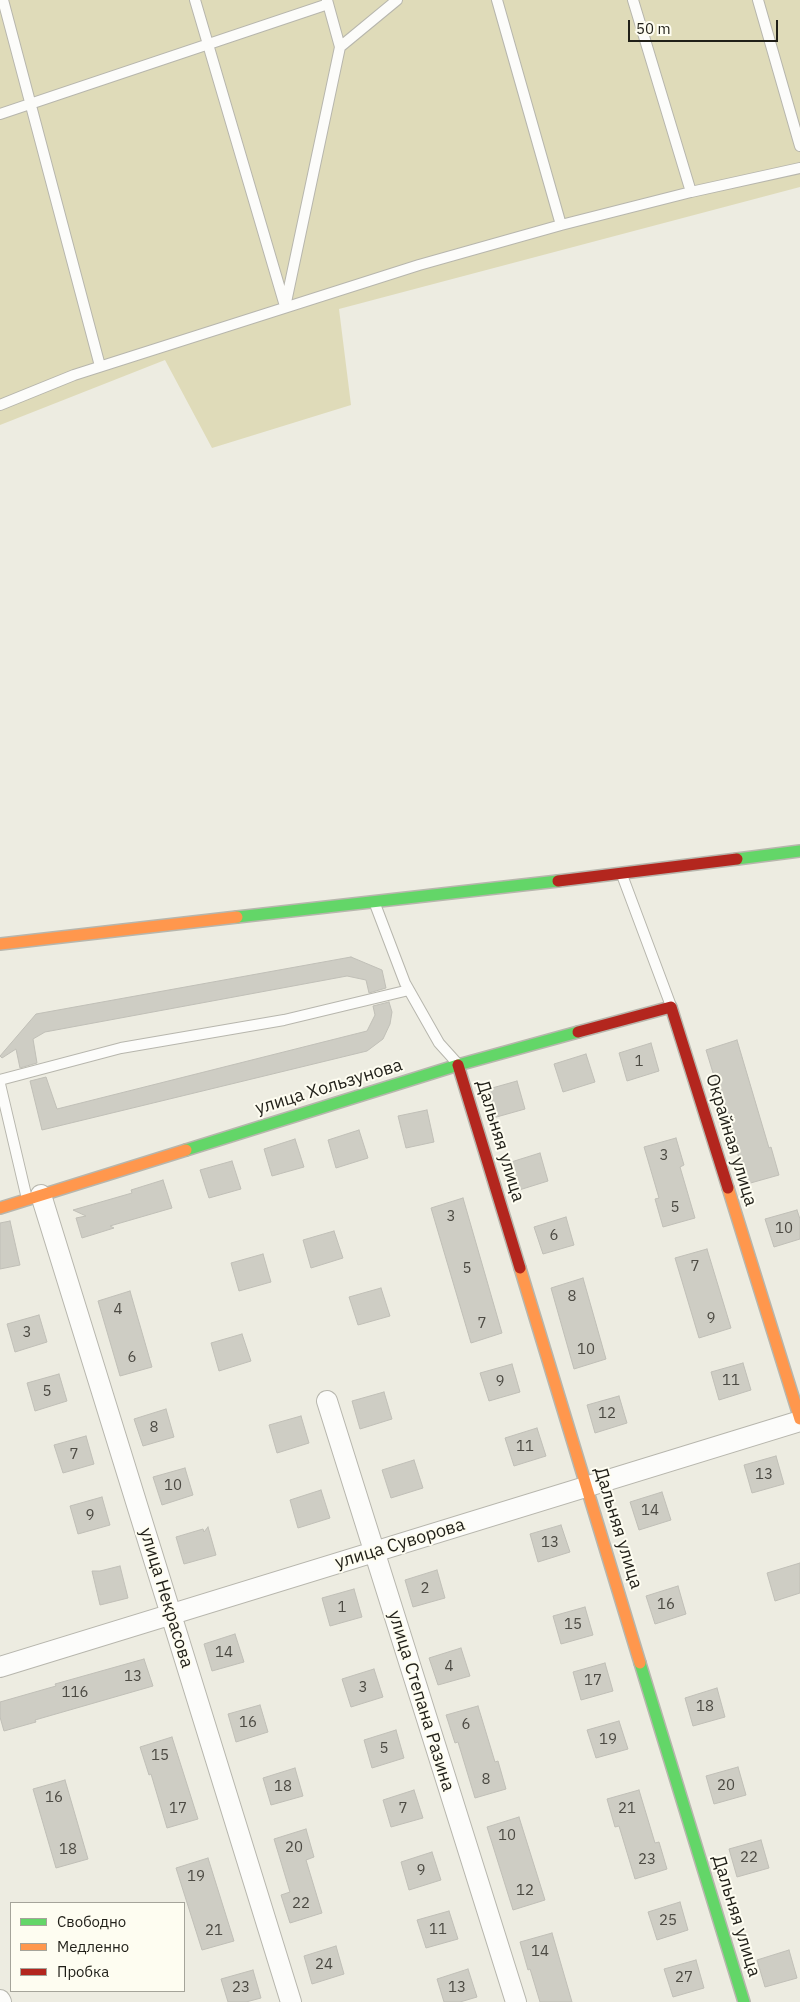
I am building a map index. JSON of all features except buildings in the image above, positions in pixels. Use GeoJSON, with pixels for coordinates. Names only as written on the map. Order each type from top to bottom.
{"type":"FeatureCollection","features":[{"type":"Feature","properties":{"kind":"street"},"geometry":{"type":"LineString","coordinates":[[0,944],[621,874],[800,851]]}},
{"type":"Feature","properties":{"kind":"street","name":"улица Хользунова"},"geometry":{"type":"LineString","coordinates":[[0,1208],[458,1065],[671,1007]]}},
{"type":"Feature","properties":{"kind":"street","name":"Окрайная улица"},"geometry":{"type":"LineString","coordinates":[[671,1007],[800,1420]]}},
{"type":"Feature","properties":{"kind":"street","name":"Дальняя улица"},"geometry":{"type":"LineString","coordinates":[[458,1065],[744,2002]]}},
{"type":"Feature","properties":{"kind":"street","name":"улица Некрасова"},"geometry":{"type":"LineString","coordinates":[[34,1197],[171,1615],[292,2002]]}},
{"type":"Feature","properties":{"kind":"street","name":"улица Степана Разина"},"geometry":{"type":"LineString","coordinates":[[327,1401],[516,2002]]}},
{"type":"Feature","properties":{"kind":"street","name":"улица Суворова"},"geometry":{"type":"LineString","coordinates":[[0,1667],[800,1420]]}},
{"type":"Feature","properties":{"kind":"lane"},"geometry":{"type":"LineString","coordinates":[[3,0],[100,366]]}},
{"type":"Feature","properties":{"kind":"lane"},"geometry":{"type":"LineString","coordinates":[[195,0],[285,307]]}},
{"type":"Feature","properties":{"kind":"lane"},"geometry":{"type":"LineString","coordinates":[[340,47],[397,0]]}},
{"type":"Feature","properties":{"kind":"lane"},"geometry":{"type":"LineString","coordinates":[[497,0],[561,225]]}},
{"type":"Feature","properties":{"kind":"lane"},"geometry":{"type":"LineString","coordinates":[[634,0],[691,192]]}},
{"type":"Feature","properties":{"kind":"lane"},"geometry":{"type":"LineString","coordinates":[[758,0],[800,146]]}},
{"type":"Feature","properties":{"kind":"lane"},"geometry":{"type":"LineString","coordinates":[[0,114],[328,2],[340,47],[285,307]]}},
{"type":"Feature","properties":{"kind":"lane"},"geometry":{"type":"LineString","coordinates":[[0,405],[100,366],[419,265],[561,225],[691,192],[800,168]]}},
{"type":"Feature","properties":{"kind":"lane","name":"Окрайная улица"},"geometry":{"type":"LineString","coordinates":[[621,874],[671,1007]]}},
{"type":"Feature","properties":{"kind":"lane"},"geometry":{"type":"LineString","coordinates":[[373,901],[409,990],[439,1044],[458,1065]]}},
{"type":"Feature","properties":{"kind":"lane"},"geometry":{"type":"LineString","coordinates":[[0,1080],[121,1048],[284,1020],[409,990]]}},
{"type":"Feature","properties":{"kind":"lane"},"geometry":{"type":"LineString","coordinates":[[0,1084],[34,1197]]}},
{"type":"Feature","properties":{"kind":"shaded area"},"geometry":{"type":"Polygon","coordinates":[[[0,0],[800,0],[800,187],[339,309],[351,405],[212,448],[165,360],[0,425],[0,0]]]}},
{"type":"Feature","properties":{"kind":"traffic: fast"},"geometry":{"type":"LineString","coordinates":[[737,859],[800,851]]}},
{"type":"Feature","properties":{"kind":"traffic: fast"},"geometry":{"type":"LineString","coordinates":[[237,917],[558,881]]}},
{"type":"Feature","properties":{"kind":"traffic: fast"},"geometry":{"type":"LineString","coordinates":[[186,1150],[458,1065],[578,1032]]}},
{"type":"Feature","properties":{"kind":"traffic: fast"},"geometry":{"type":"LineString","coordinates":[[640,1663],[744,2002]]}},
{"type":"Feature","properties":{"kind":"traffic: slow"},"geometry":{"type":"LineString","coordinates":[[0,944],[237,917]]}},
{"type":"Feature","properties":{"kind":"traffic: slow"},"geometry":{"type":"LineString","coordinates":[[0,1208],[186,1150]]}},
{"type":"Feature","properties":{"kind":"traffic: slow"},"geometry":{"type":"LineString","coordinates":[[728,1188],[800,1419]]}},
{"type":"Feature","properties":{"kind":"traffic: slow"},"geometry":{"type":"LineString","coordinates":[[520,1268],[640,1663]]}},
{"type":"Feature","properties":{"kind":"traffic: jam"},"geometry":{"type":"LineString","coordinates":[[558,881],[737,859]]}},
{"type":"Feature","properties":{"kind":"traffic: jam"},"geometry":{"type":"LineString","coordinates":[[578,1032],[671,1007],[728,1188]]}},
{"type":"Feature","properties":{"kind":"traffic: jam"},"geometry":{"type":"LineString","coordinates":[[458,1065],[520,1268]]}}]}
